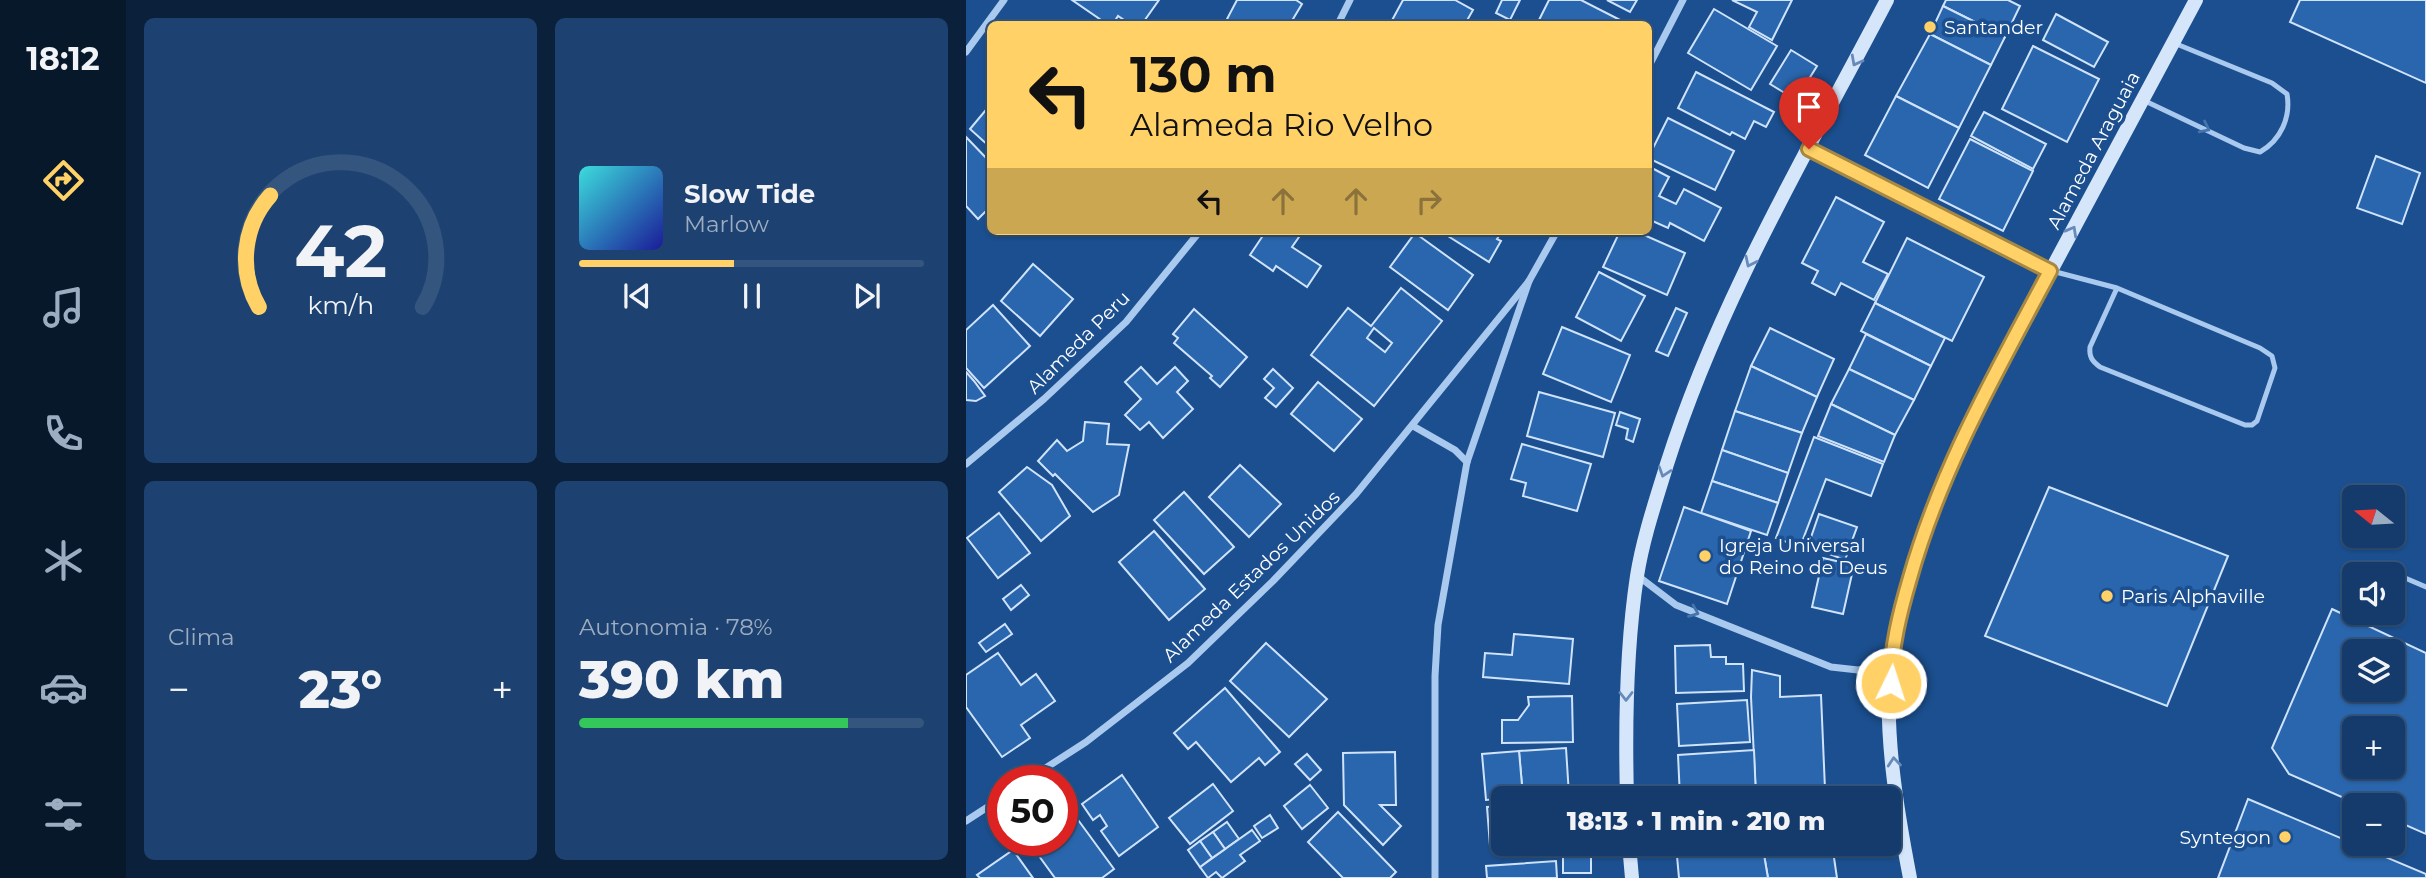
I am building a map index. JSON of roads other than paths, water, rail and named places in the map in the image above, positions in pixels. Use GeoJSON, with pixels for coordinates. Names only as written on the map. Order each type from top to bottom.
{"type":"FeatureCollection","features":[{"type":"Feature","properties":{"kind":"main road"},"geometry":{"type":"LineString","coordinates":[[1628,786],[1626,681],[1637,575],[1656,499],[1684,409],[1708,350],[1762,238],[1887,0]]}},
{"type":"Feature","properties":{"kind":"main road","name":"Alameda Araguaia"},"geometry":{"type":"LineString","coordinates":[[1910,878],[1898,816],[1891,730],[1891,660],[1903,602],[1920,542],[1938,492],[1965,431],[2196,0]]}},
{"type":"Feature","properties":{"kind":"main road"},"geometry":{"type":"LineString","coordinates":[[1630,856],[1632,878]]}},
{"type":"Feature","properties":{"kind":"street"},"geometry":{"type":"LineString","coordinates":[[989,21],[1004,0]]}},
{"type":"Feature","properties":{"kind":"street"},"geometry":{"type":"LineString","coordinates":[[1340,21],[1350,0]]}},
{"type":"Feature","properties":{"kind":"street"},"geometry":{"type":"LineString","coordinates":[[1652,60],[1683,0]]}},
{"type":"Feature","properties":{"kind":"street"},"geometry":{"type":"LineString","coordinates":[[966,52],[987,23]]}},
{"type":"Feature","properties":{"kind":"street"},"geometry":{"type":"LineString","coordinates":[[1809,149],[2050,271]]}},
{"type":"Feature","properties":{"kind":"street","name":"Alameda Peru"},"geometry":{"type":"LineString","coordinates":[[966,464],[1044,399],[1126,322],[1197,235]]}},
{"type":"Feature","properties":{"kind":"street"},"geometry":{"type":"LineString","coordinates":[[1435,878],[1435,690],[1438,625],[1467,462],[1529,281],[1555,235]]}},
{"type":"Feature","properties":{"kind":"street","name":"Alameda Estados Unidos"},"geometry":{"type":"LineString","coordinates":[[1050,765],[1086,742],[1188,663],[1273,581],[1339,512],[1413,426],[1529,281]]}},
{"type":"Feature","properties":{"kind":"street"},"geometry":{"type":"LineString","coordinates":[[1413,426],[1455,450],[1467,462]]}},
{"type":"Feature","properties":{"kind":"street"},"geometry":{"type":"LineString","coordinates":[[1637,575],[1676,605],[1831,667],[1858,670],[1891,660]]}},
{"type":"Feature","properties":{"kind":"street"},"geometry":{"type":"LineString","coordinates":[[966,821],[987,807]]}},
{"type":"Feature","properties":{"kind":"lane"},"geometry":{"type":"LineString","coordinates":[[2143,100],[2244,148],[2260,152],[2274,144],[2289,110],[2287,94],[2272,83],[2174,43]]}},
{"type":"Feature","properties":{"kind":"lane"},"geometry":{"type":"LineString","coordinates":[[2050,271],[2117,288],[2260,348],[2272,356],[2275,368],[2257,421],[2252,425],[2245,425],[2155,391],[2100,368],[2093,362],[2089,355],[2090,347],[2117,288]]}},
{"type":"Feature","properties":{"kind":"lane"},"geometry":{"type":"LineString","coordinates":[[2405,578],[2426,587]]}},
{"type":"Feature","properties":{"kind":"place","name":"Santander"},"geometry":{"type":"Point","coordinates":[1930,27]}},
{"type":"Feature","properties":{"kind":"place","name":"Igreja Universal do Reino de Deus"},"geometry":{"type":"Point","coordinates":[1705,556]}},
{"type":"Feature","properties":{"kind":"place","name":"Paris Alphaville"},"geometry":{"type":"Point","coordinates":[2107,596]}},
{"type":"Feature","properties":{"kind":"place","name":"Syntegon"},"geometry":{"type":"Point","coordinates":[2285,837]}}]}
